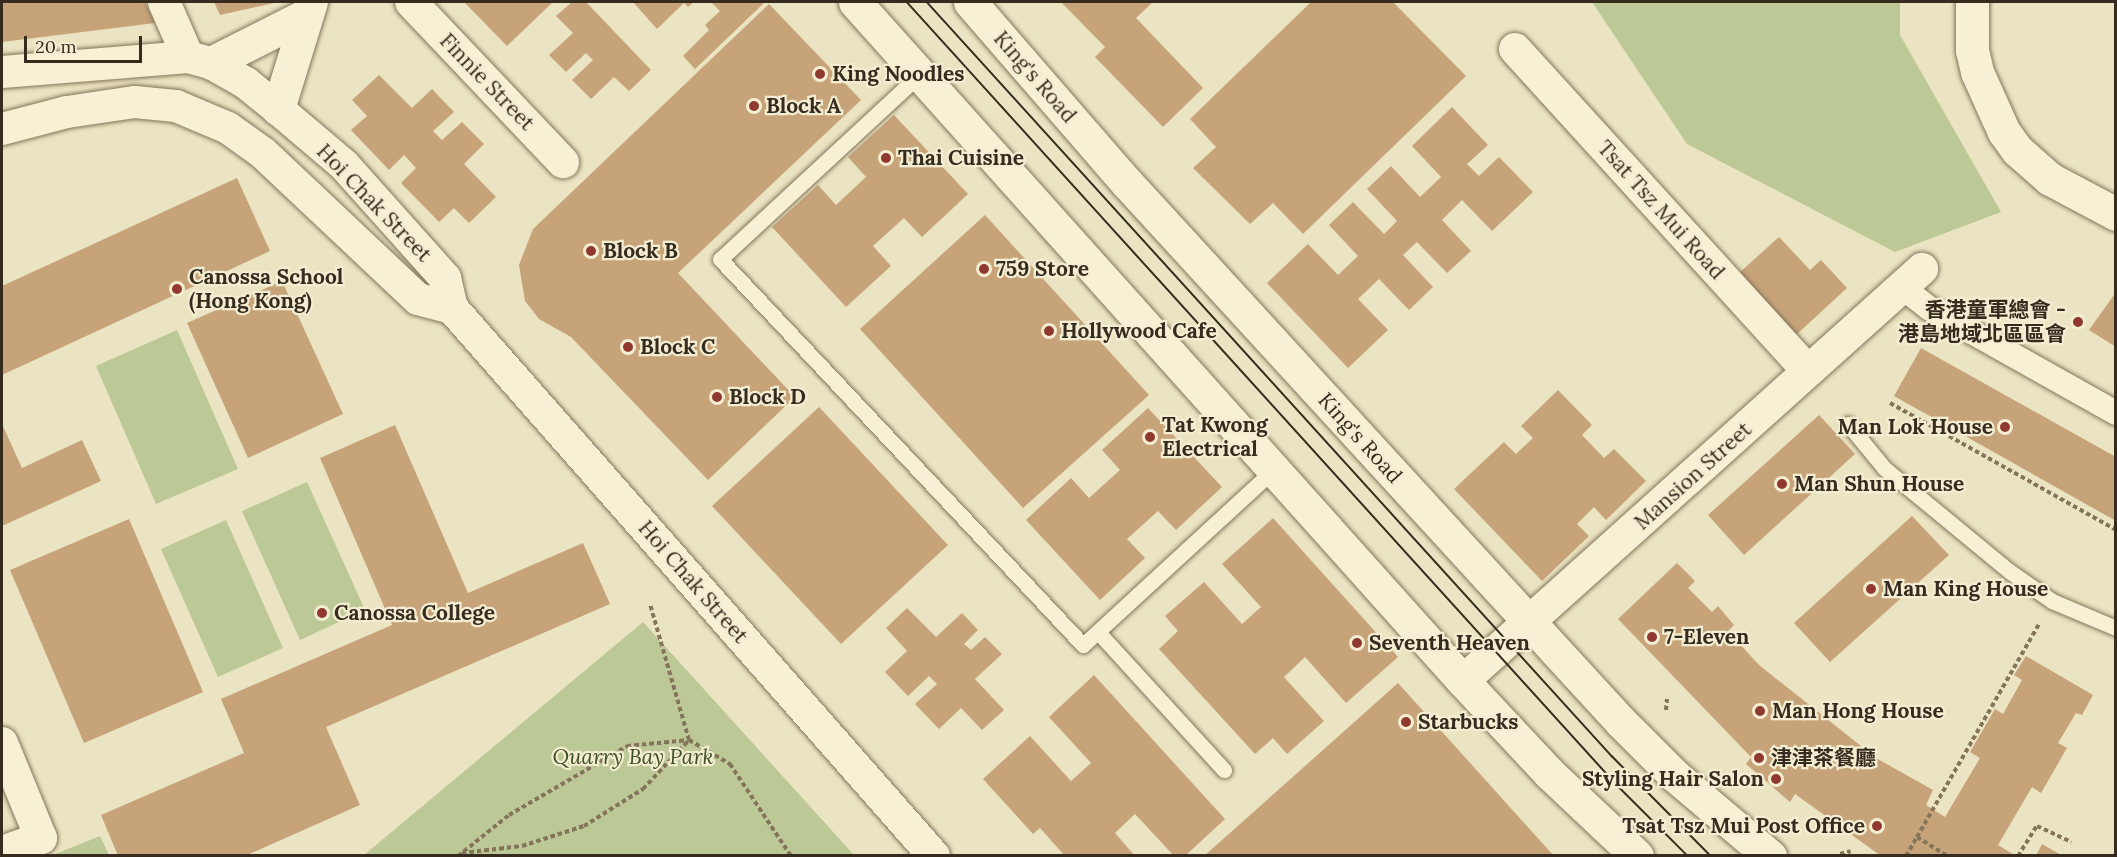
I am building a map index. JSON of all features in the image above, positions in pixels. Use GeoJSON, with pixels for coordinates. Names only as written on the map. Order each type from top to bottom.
{"type":"FeatureCollection","features":[{"type":"Feature","properties":{"kind":"main road"},"geometry":{"type":"LineString","coordinates":[[855,2],[1463,681],[1549,773],[1637,855]]}},
{"type":"Feature","properties":{"kind":"main road","name":"King's Road"},"geometry":{"type":"LineString","coordinates":[[970,2],[1127,183],[1529,624],[1674,775],[1770,855]]}},
{"type":"Feature","properties":{"kind":"main road"},"geometry":{"type":"LineString","coordinates":[[1971,2],[1972,50],[1977,72],[2004,132],[2017,150],[2050,179],[2115,214]]}},
{"type":"Feature","properties":{"kind":"main road"},"geometry":{"type":"LineString","coordinates":[[200,60],[308,8]]}},
{"type":"Feature","properties":{"kind":"main road"},"geometry":{"type":"LineString","coordinates":[[278,110],[308,8]]}},
{"type":"Feature","properties":{"kind":"street"},"geometry":{"type":"LineString","coordinates":[[2,72],[200,60],[164,2]]}},
{"type":"Feature","properties":{"kind":"street","name":"Finnie Street"},"geometry":{"type":"LineString","coordinates":[[411,2],[563,162]]}},
{"type":"Feature","properties":{"kind":"street","name":"Tsat Tsz Mui Road"},"geometry":{"type":"LineString","coordinates":[[1515,49],[1808,371]]}},
{"type":"Feature","properties":{"kind":"street","name":"Hoi Chak Street"},"geometry":{"type":"LineString","coordinates":[[200,60],[246,83],[344,165],[445,278],[452,308],[934,855]]}},
{"type":"Feature","properties":{"kind":"street","name":"Hoi Chak Street"},"geometry":{"type":"LineString","coordinates":[[2,129],[67,112],[135,102],[176,106],[228,128],[263,153],[418,299],[452,308]]}},
{"type":"Feature","properties":{"kind":"street"},"geometry":{"type":"LineString","coordinates":[[263,153],[278,110]]}},
{"type":"Feature","properties":{"kind":"street"},"geometry":{"type":"LineString","coordinates":[[1912,278],[1929,308],[2115,412]]}},
{"type":"Feature","properties":{"kind":"street","name":"Mansion Street"},"geometry":{"type":"LineString","coordinates":[[1463,681],[1912,278]]}},
{"type":"Feature","properties":{"kind":"street"},"geometry":{"type":"LineString","coordinates":[[2,743],[9,781],[41,838],[2,854]]}},
{"type":"Feature","properties":{"kind":"lane"},"geometry":{"type":"LineString","coordinates":[[920,74],[720,259],[1083,645],[1273,470]]}},
{"type":"Feature","properties":{"kind":"lane"},"geometry":{"type":"LineString","coordinates":[[1848,424],[1884,468],[2009,571],[2052,601],[2115,628]]}},
{"type":"Feature","properties":{"kind":"lane"},"geometry":{"type":"LineString","coordinates":[[1098,632],[1224,770]]}},
{"type":"Feature","properties":{"kind":"path"},"geometry":{"type":"LineString","coordinates":[[1890,403],[2115,530]]}},
{"type":"Feature","properties":{"kind":"path"},"geometry":{"type":"LineString","coordinates":[[1906,855],[2052,601]]}},
{"type":"Feature","properties":{"kind":"path"},"geometry":{"type":"LineString","coordinates":[[650,604],[689,740]]}},
{"type":"Feature","properties":{"kind":"path"},"geometry":{"type":"LineString","coordinates":[[1666,710],[1667,699]]}},
{"type":"Feature","properties":{"kind":"path"},"geometry":{"type":"LineString","coordinates":[[460,854],[522,846],[584,826],[644,789],[689,740]]}},
{"type":"Feature","properties":{"kind":"path"},"geometry":{"type":"LineString","coordinates":[[460,854],[509,815],[627,746],[689,740],[730,764],[791,855]]}},
{"type":"Feature","properties":{"kind":"path"},"geometry":{"type":"LineString","coordinates":[[2018,855],[2037,826],[2072,842]]}},
{"type":"Feature","properties":{"kind":"path"},"geometry":{"type":"LineString","coordinates":[[1917,837],[1948,855]]}},
{"type":"Feature","properties":{"kind":"path"},"geometry":{"type":"LineString","coordinates":[[1840,854],[1851,851]]}},
{"type":"Feature","properties":{"kind":"green space"},"geometry":{"type":"Polygon","coordinates":[[[1592,2],[1900,2],[1900,35],[2001,212],[1895,252],[1687,144],[1592,2]]]}},
{"type":"Feature","properties":{"kind":"green space"},"geometry":{"type":"Polygon","coordinates":[[[177,330],[238,469],[156,504],[96,366],[177,330]]]}},
{"type":"Feature","properties":{"kind":"green space"},"geometry":{"type":"Polygon","coordinates":[[[307,482],[365,610],[300,640],[242,511],[307,482]]]}},
{"type":"Feature","properties":{"kind":"green space"},"geometry":{"type":"Polygon","coordinates":[[[226,520],[283,648],[218,677],[161,549],[226,520]]]}},
{"type":"Feature","properties":{"kind":"green space","name":"Quarry Bay Park"},"geometry":{"type":"Polygon","coordinates":[[[643,622],[854,855],[364,855],[643,622]]]}},
{"type":"Feature","properties":{"kind":"green space"},"geometry":{"type":"Polygon","coordinates":[[[100,836],[109,855],[53,855],[100,836]]]}},
{"type":"Feature","properties":{"kind":"building"},"geometry":{"type":"Polygon","coordinates":[[[2,2],[145,2],[155,23],[2,42],[2,2]]]}},
{"type":"Feature","properties":{"kind":"building"},"geometry":{"type":"Polygon","coordinates":[[[214,2],[278,2],[220,15],[214,2]]]}},
{"type":"Feature","properties":{"kind":"building"},"geometry":{"type":"Polygon","coordinates":[[[464,2],[553,2],[507,46],[464,2]]]}},
{"type":"Feature","properties":{"kind":"building"},"geometry":{"type":"Polygon","coordinates":[[[572,2],[586,2],[651,70],[629,91],[614,77],[591,99],[572,80],[593,60],[586,53],[566,72],[549,55],[573,33],[556,16],[572,2]]]}},
{"type":"Feature","properties":{"kind":"building"},"geometry":{"type":"Polygon","coordinates":[[[633,2],[694,2],[688,7],[684,3],[657,29],[633,2]]]}},
{"type":"Feature","properties":{"kind":"building"},"geometry":{"type":"Polygon","coordinates":[[[711,2],[765,2],[695,69],[683,56],[709,30],[705,25],[720,11],[711,2]]]}},
{"type":"Feature","properties":{"kind":"building"},"geometry":{"type":"Polygon","coordinates":[[[1061,2],[1153,2],[1136,18],[1203,88],[1163,127],[1095,57],[1105,47],[1061,2]]]}},
{"type":"Feature","properties":{"kind":"building"},"geometry":{"type":"Polygon","coordinates":[[[1311,2],[1393,2],[1466,76],[1303,234],[1273,203],[1250,224],[1193,168],[1216,147],[1190,119],[1311,2]]]}},
{"type":"Feature","properties":{"kind":"building"},"geometry":{"type":"Polygon","coordinates":[[[769,4],[861,100],[678,273],[795,397],[708,480],[571,337],[539,319],[525,301],[519,265],[533,229],[769,4]]]}},
{"type":"Feature","properties":{"kind":"building"},"geometry":{"type":"Polygon","coordinates":[[[379,75],[412,108],[432,89],[454,112],[433,131],[442,140],[462,122],[484,144],[464,164],[496,197],[469,223],[454,208],[439,222],[401,183],[416,168],[404,155],[389,170],[351,130],[367,116],[352,100],[379,75]]]}},
{"type":"Feature","properties":{"kind":"building"},"geometry":{"type":"Polygon","coordinates":[[[1452,107],[1488,145],[1467,164],[1479,176],[1499,157],[1533,192],[1492,231],[1462,200],[1442,220],[1471,251],[1447,273],[1417,242],[1403,255],[1433,287],[1409,310],[1379,279],[1358,299],[1388,330],[1348,368],[1267,283],[1308,244],[1338,275],[1358,256],[1329,225],[1353,202],[1384,234],[1397,221],[1367,189],[1391,166],[1420,197],[1441,177],[1412,146],[1452,107]]]}},
{"type":"Feature","properties":{"kind":"building"},"geometry":{"type":"Polygon","coordinates":[[[894,115],[968,194],[922,237],[904,218],[873,246],[891,266],[846,307],[772,227],[818,185],[836,205],[866,177],[848,157],[894,115]]]}},
{"type":"Feature","properties":{"kind":"building"},"geometry":{"type":"Polygon","coordinates":[[[237,178],[270,251],[2,375],[2,286],[237,178]]]}},
{"type":"Feature","properties":{"kind":"building"},"geometry":{"type":"Polygon","coordinates":[[[985,215],[1149,395],[1023,508],[860,329],[985,215]]]}},
{"type":"Feature","properties":{"kind":"building"},"geometry":{"type":"Polygon","coordinates":[[[1779,237],[1810,270],[1821,260],[1847,288],[1796,335],[1739,273],[1779,237]]]}},
{"type":"Feature","properties":{"kind":"building"},"geometry":{"type":"Polygon","coordinates":[[[282,281],[343,414],[248,458],[187,323],[282,281]]]}},
{"type":"Feature","properties":{"kind":"building"},"geometry":{"type":"Polygon","coordinates":[[[2116,292],[2116,347],[2089,330],[2116,292]]]}},
{"type":"Feature","properties":{"kind":"building","name":"Man Lok House"},"geometry":{"type":"Polygon","coordinates":[[[1921,348],[2116,457],[2116,521],[1894,396],[1921,348]]]}},
{"type":"Feature","properties":{"kind":"building"},"geometry":{"type":"Polygon","coordinates":[[[1558,390],[1592,425],[1582,435],[1604,458],[1614,449],[1646,481],[1606,520],[1594,507],[1577,524],[1589,536],[1542,581],[1454,489],[1504,442],[1516,454],[1533,438],[1521,426],[1558,390]]]}},
{"type":"Feature","properties":{"kind":"building"},"geometry":{"type":"Polygon","coordinates":[[[819,407],[948,545],[841,644],[712,506],[819,407]]]}},
{"type":"Feature","properties":{"kind":"building"},"geometry":{"type":"Polygon","coordinates":[[[1148,408],[1222,487],[1176,530],[1158,511],[1127,539],[1145,558],[1100,600],[1026,520],[1071,478],[1089,498],[1120,470],[1102,450],[1148,408]]]}},
{"type":"Feature","properties":{"kind":"building","name":"Man Shun House"},"geometry":{"type":"Polygon","coordinates":[[[1819,415],[1855,454],[1744,555],[1708,515],[1819,415]]]}},
{"type":"Feature","properties":{"kind":"building"},"geometry":{"type":"Polygon","coordinates":[[[2,424],[22,468],[82,440],[101,481],[2,526],[2,424]]]}},
{"type":"Feature","properties":{"kind":"building"},"geometry":{"type":"Polygon","coordinates":[[[395,425],[468,593],[583,543],[610,604],[326,727],[360,805],[245,856],[118,856],[101,815],[244,753],[221,699],[392,625],[320,458],[395,425]]]}},
{"type":"Feature","properties":{"kind":"building","name":"Man King House"},"geometry":{"type":"Polygon","coordinates":[[[1912,516],[1949,555],[1830,662],[1794,623],[1912,516]]]}},
{"type":"Feature","properties":{"kind":"building"},"geometry":{"type":"Polygon","coordinates":[[[1273,518],[1398,657],[1346,703],[1305,657],[1284,677],[1324,721],[1287,754],[1273,738],[1255,754],[1159,649],[1178,631],[1165,616],[1204,582],[1242,624],[1261,607],[1222,564],[1273,518]]]}},
{"type":"Feature","properties":{"kind":"building"},"geometry":{"type":"Polygon","coordinates":[[[129,519],[203,692],[84,743],[10,570],[129,519]]]}},
{"type":"Feature","properties":{"kind":"building","name":"Man Hong House"},"geometry":{"type":"Polygon","coordinates":[[[1677,563],[1695,581],[1688,588],[1712,612],[1718,606],[1734,625],[1728,631],[1759,665],[1876,758],[1933,790],[1926,805],[1945,817],[1980,758],[1970,752],[1995,709],[2003,714],[2022,680],[2014,675],[2026,656],[2093,695],[2082,715],[2076,713],[2058,743],[2067,748],[2041,793],[2032,787],[1998,845],[2016,856],[1881,856],[1795,794],[1790,802],[1746,764],[1751,757],[1618,619],[1677,563]]]}},
{"type":"Feature","properties":{"kind":"building"},"geometry":{"type":"Polygon","coordinates":[[[907,608],[936,637],[962,613],[978,630],[964,644],[971,650],[985,637],[1002,654],[975,679],[1004,710],[982,730],[961,708],[939,729],[915,704],[937,684],[929,676],[908,696],[885,672],[907,651],[886,628],[907,608]]]}},
{"type":"Feature","properties":{"kind":"building"},"geometry":{"type":"Polygon","coordinates":[[[1094,675],[1225,819],[1185,856],[1174,856],[1135,814],[1115,833],[1135,856],[1065,856],[1040,828],[1033,834],[983,779],[1030,736],[1071,781],[1091,763],[1049,717],[1094,675]]]}},
{"type":"Feature","properties":{"kind":"building"},"geometry":{"type":"Polygon","coordinates":[[[1398,683],[1554,856],[1204,856],[1239,825],[1398,683]]]}},
{"type":"Feature","properties":{"kind":"building"},"geometry":{"type":"Polygon","coordinates":[[[2042,844],[2063,856],[2036,856],[2042,844]]]}},
{"type":"Feature","properties":{"kind":"tram line"},"geometry":{"type":"LineString","coordinates":[[907,2],[1616,784],[1688,856]]}},
{"type":"Feature","properties":{"kind":"tram line"},"geometry":{"type":"LineString","coordinates":[[927,2],[1612,756],[1711,856]]}},
{"type":"Feature","properties":{"kind":"place","name":"King Noodles"},"geometry":{"type":"Point","coordinates":[820,74]}},
{"type":"Feature","properties":{"kind":"place","name":"Block A"},"geometry":{"type":"Point","coordinates":[754,106]}},
{"type":"Feature","properties":{"kind":"place","name":"Thai Cuisine"},"geometry":{"type":"Point","coordinates":[886,158]}},
{"type":"Feature","properties":{"kind":"place","name":"Block B"},"geometry":{"type":"Point","coordinates":[591,251]}},
{"type":"Feature","properties":{"kind":"place","name":"759 Store"},"geometry":{"type":"Point","coordinates":[984,269]}},
{"type":"Feature","properties":{"kind":"place","name":"Canossa School (Hong Kong)"},"geometry":{"type":"Point","coordinates":[177,289]}},
{"type":"Feature","properties":{"kind":"place","name":"香港童軍總會 - 港島地域北區區會"},"geometry":{"type":"Point","coordinates":[2078,322]}},
{"type":"Feature","properties":{"kind":"place","name":"Hollywood Cafe"},"geometry":{"type":"Point","coordinates":[1049,331]}},
{"type":"Feature","properties":{"kind":"place","name":"Block C"},"geometry":{"type":"Point","coordinates":[628,347]}},
{"type":"Feature","properties":{"kind":"place","name":"Block D"},"geometry":{"type":"Point","coordinates":[717,397]}},
{"type":"Feature","properties":{"kind":"place","name":"Man Lok House"},"geometry":{"type":"Point","coordinates":[2005,427]}},
{"type":"Feature","properties":{"kind":"place","name":"Tat Kwong Electrical"},"geometry":{"type":"Point","coordinates":[1150,437]}},
{"type":"Feature","properties":{"kind":"place","name":"Man Shun House"},"geometry":{"type":"Point","coordinates":[1782,484]}},
{"type":"Feature","properties":{"kind":"place","name":"Man King House"},"geometry":{"type":"Point","coordinates":[1871,589]}},
{"type":"Feature","properties":{"kind":"place","name":"Canossa College"},"geometry":{"type":"Point","coordinates":[322,613]}},
{"type":"Feature","properties":{"kind":"place","name":"7-Eleven"},"geometry":{"type":"Point","coordinates":[1652,637]}},
{"type":"Feature","properties":{"kind":"place","name":"Seventh Heaven"},"geometry":{"type":"Point","coordinates":[1357,643]}},
{"type":"Feature","properties":{"kind":"place","name":"Man Hong House"},"geometry":{"type":"Point","coordinates":[1760,711]}},
{"type":"Feature","properties":{"kind":"place","name":"Starbucks"},"geometry":{"type":"Point","coordinates":[1406,722]}},
{"type":"Feature","properties":{"kind":"place","name":"津津茶餐廳"},"geometry":{"type":"Point","coordinates":[1759,758]}},
{"type":"Feature","properties":{"kind":"place","name":"Styling Hair Salon"},"geometry":{"type":"Point","coordinates":[1776,779]}},
{"type":"Feature","properties":{"kind":"place","name":"Tsat Tsz Mui Post Office"},"geometry":{"type":"Point","coordinates":[1877,826]}}]}
